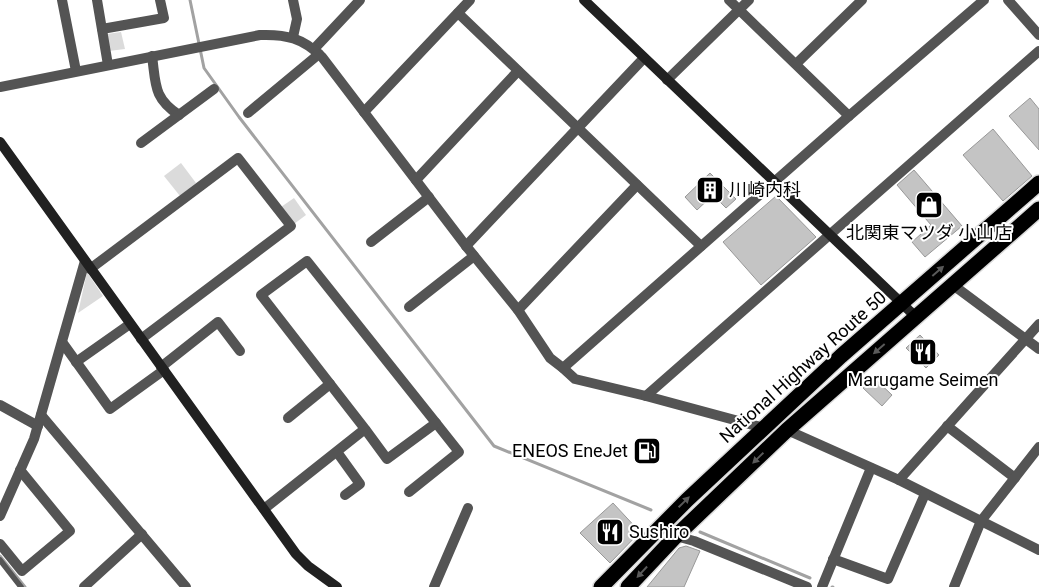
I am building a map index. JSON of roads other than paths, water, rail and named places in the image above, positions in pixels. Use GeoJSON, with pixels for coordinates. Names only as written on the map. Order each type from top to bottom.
{"type":"FeatureCollection","features":[{"type":"Feature","properties":{"kind":"highway","name":"National Highway Route 50"},"geometry":{"type":"LineString","coordinates":[[600,587],[686,500],[764,428],[902,303],[1039,183]]}},
{"type":"Feature","properties":{"kind":"highway","name":"National Highway Route 50"},"geometry":{"type":"LineString","coordinates":[[628,587],[676,536],[787,430],[1039,209]]}},
{"type":"Feature","properties":{"kind":"street"},"geometry":{"type":"LineString","coordinates":[[62,0],[76,71]]}},
{"type":"Feature","properties":{"kind":"street"},"geometry":{"type":"LineString","coordinates":[[97,0],[108,65]]}},
{"type":"Feature","properties":{"kind":"street"},"geometry":{"type":"LineString","coordinates":[[102,29],[164,18],[160,0]]}},
{"type":"Feature","properties":{"kind":"street"},"geometry":{"type":"LineString","coordinates":[[293,37],[297,19],[294,0]]}},
{"type":"Feature","properties":{"kind":"street"},"geometry":{"type":"LineString","coordinates":[[248,113],[316,51],[360,0]]}},
{"type":"Feature","properties":{"kind":"street"},"geometry":{"type":"LineString","coordinates":[[364,112],[470,0]]}},
{"type":"Feature","properties":{"kind":"street"},"geometry":{"type":"LineString","coordinates":[[585,0],[916,318]]}},
{"type":"Feature","properties":{"kind":"street"},"geometry":{"type":"LineString","coordinates":[[729,0],[849,116]]}},
{"type":"Feature","properties":{"kind":"street"},"geometry":{"type":"LineString","coordinates":[[667,80],[749,0]]}},
{"type":"Feature","properties":{"kind":"street"},"geometry":{"type":"LineString","coordinates":[[796,63],[862,0]]}},
{"type":"Feature","properties":{"kind":"street"},"geometry":{"type":"LineString","coordinates":[[563,368],[700,246],[984,0]]}},
{"type":"Feature","properties":{"kind":"street"},"geometry":{"type":"LineString","coordinates":[[1008,0],[1039,35]]}},
{"type":"Feature","properties":{"kind":"street"},"geometry":{"type":"LineString","coordinates":[[458,13],[700,246]]}},
{"type":"Feature","properties":{"kind":"street"},"geometry":{"type":"LineString","coordinates":[[0,86],[260,35],[276,34],[293,37],[316,51],[466,246],[518,310],[550,358],[575,379],[764,428]]}},
{"type":"Feature","properties":{"kind":"street"},"geometry":{"type":"LineString","coordinates":[[646,396],[1039,51]]}},
{"type":"Feature","properties":{"kind":"street"},"geometry":{"type":"LineString","coordinates":[[152,56],[159,97],[164,105],[179,115]]}},
{"type":"Feature","properties":{"kind":"street"},"geometry":{"type":"LineString","coordinates":[[466,246],[644,58]]}},
{"type":"Feature","properties":{"kind":"street"},"geometry":{"type":"LineString","coordinates":[[416,180],[518,71]]}},
{"type":"Feature","properties":{"kind":"street"},"geometry":{"type":"LineString","coordinates":[[141,143],[214,89]]}},
{"type":"Feature","properties":{"kind":"street"},"geometry":{"type":"LineString","coordinates":[[0,142],[296,554],[308,566],[336,587]]}},
{"type":"Feature","properties":{"kind":"street"},"geometry":{"type":"LineString","coordinates":[[0,516],[38,426],[62,342],[88,265],[238,158],[291,226],[141,339]]}},
{"type":"Feature","properties":{"kind":"street"},"geometry":{"type":"LineString","coordinates":[[518,310],[637,185]]}},
{"type":"Feature","properties":{"kind":"street"},"geometry":{"type":"LineString","coordinates":[[372,242],[429,197]]}},
{"type":"Feature","properties":{"kind":"street"},"geometry":{"type":"LineString","coordinates":[[409,307],[474,256]]}},
{"type":"Feature","properties":{"kind":"street"},"geometry":{"type":"LineString","coordinates":[[408,492],[459,452],[436,423],[307,261],[262,295],[387,459],[436,423]]}},
{"type":"Feature","properties":{"kind":"street"},"geometry":{"type":"LineString","coordinates":[[953,285],[1039,349]]}},
{"type":"Feature","properties":{"kind":"street"},"geometry":{"type":"LineString","coordinates":[[62,342],[110,409],[218,322],[240,351]]}},
{"type":"Feature","properties":{"kind":"street"},"geometry":{"type":"LineString","coordinates":[[76,362],[130,324]]}},
{"type":"Feature","properties":{"kind":"street"},"geometry":{"type":"LineString","coordinates":[[899,480],[1039,324]]}},
{"type":"Feature","properties":{"kind":"street"},"geometry":{"type":"LineString","coordinates":[[288,418],[330,384]]}},
{"type":"Feature","properties":{"kind":"street"},"geometry":{"type":"LineString","coordinates":[[0,405],[38,426]]}},
{"type":"Feature","properties":{"kind":"street"},"geometry":{"type":"LineString","coordinates":[[41,415],[186,587]]}},
{"type":"Feature","properties":{"kind":"street"},"geometry":{"type":"LineString","coordinates":[[947,426],[1015,478]]}},
{"type":"Feature","properties":{"kind":"street"},"geometry":{"type":"LineString","coordinates":[[264,509],[365,429]]}},
{"type":"Feature","properties":{"kind":"street"},"geometry":{"type":"LineString","coordinates":[[787,430],[899,480],[1039,550]]}},
{"type":"Feature","properties":{"kind":"street"},"geometry":{"type":"LineString","coordinates":[[954,587],[981,521],[1039,447]]}},
{"type":"Feature","properties":{"kind":"street"},"geometry":{"type":"LineString","coordinates":[[336,452],[360,484],[345,495]]}},
{"type":"Feature","properties":{"kind":"street"},"geometry":{"type":"LineString","coordinates":[[822,587],[871,468]]}},
{"type":"Feature","properties":{"kind":"street"},"geometry":{"type":"LineString","coordinates":[[0,544],[22,571],[70,531],[20,470]]}},
{"type":"Feature","properties":{"kind":"street"},"geometry":{"type":"LineString","coordinates":[[833,558],[888,579],[925,494]]}},
{"type":"Feature","properties":{"kind":"street"},"geometry":{"type":"LineString","coordinates":[[434,587],[468,508]]}},
{"type":"Feature","properties":{"kind":"street"},"geometry":{"type":"LineString","coordinates":[[84,587],[142,534]]}},
{"type":"Feature","properties":{"kind":"street"},"geometry":{"type":"LineString","coordinates":[[676,536],[694,541],[807,587]]}},
{"type":"Feature","properties":{"kind":"lane"},"geometry":{"type":"LineString","coordinates":[[0,560],[21,587]]}},
{"type":"Feature","properties":{"kind":"waterway"},"geometry":{"type":"LineString","coordinates":[[190,0],[204,68],[239,117],[494,446],[651,510]]}},
{"type":"Feature","properties":{"kind":"waterway"},"geometry":{"type":"LineString","coordinates":[[700,532],[810,578]]}},
{"type":"Feature","properties":{"kind":"waterway"},"geometry":{"type":"LineString","coordinates":[[0,556],[25,587]]}},
{"type":"Feature","properties":{"kind":"place","name":"川崎内科"},"geometry":{"type":"Point","coordinates":[710,190]}},
{"type":"Feature","properties":{"kind":"place","name":"北関東マツダ 小山店"},"geometry":{"type":"Point","coordinates":[929,205]}},
{"type":"Feature","properties":{"kind":"place","name":"Marugame Seimen"},"geometry":{"type":"Point","coordinates":[923,352]}},
{"type":"Feature","properties":{"kind":"place","name":"ENEOS EneJet"},"geometry":{"type":"Point","coordinates":[647,451]}},
{"type":"Feature","properties":{"kind":"place","name":"Sushiro"},"geometry":{"type":"Point","coordinates":[610,532]}}]}
